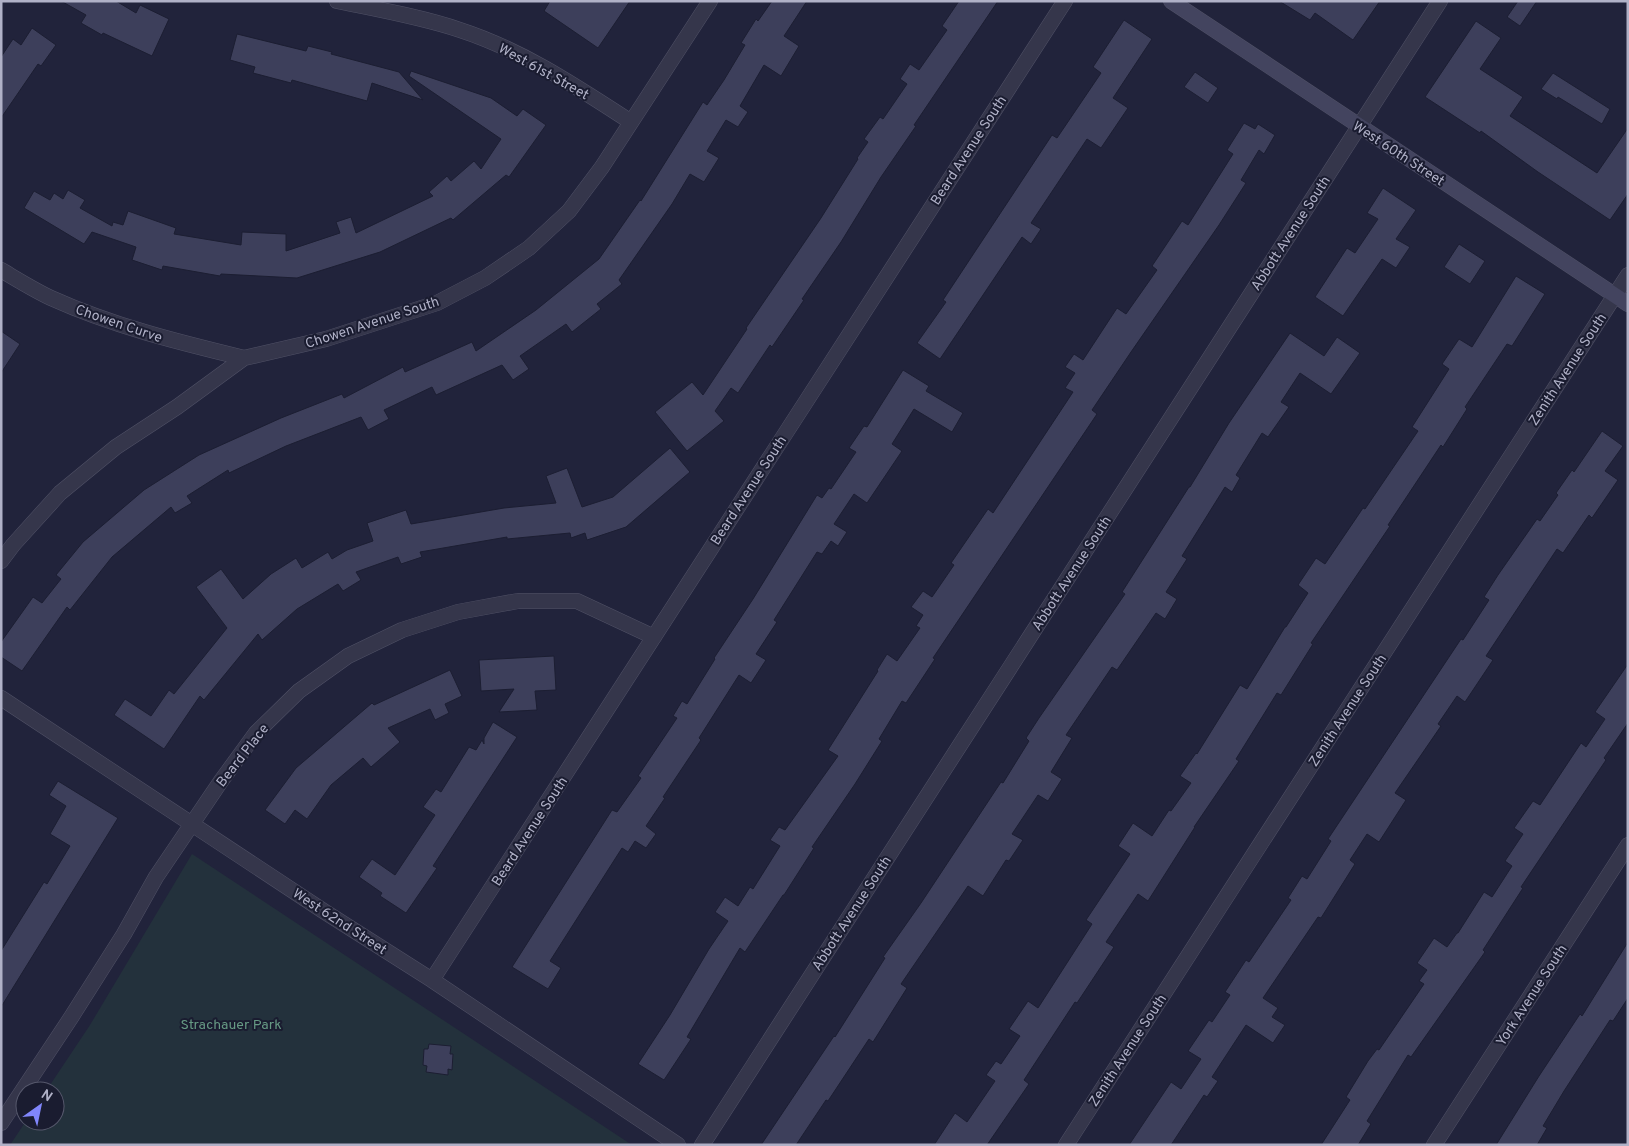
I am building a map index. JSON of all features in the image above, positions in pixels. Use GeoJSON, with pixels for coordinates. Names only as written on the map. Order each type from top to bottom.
{"type":"FeatureCollection","features":[{"type":"Feature","properties":{"kind":"street","name":"Chowen Avenue South"},"geometry":{"type":"LineString","coordinates":[[1,561],[60,493],[116,447],[244,358],[326,339],[437,303],[486,278],[529,248],[569,210],[602,167],[710,1]]}},
{"type":"Feature","properties":{"kind":"street","name":"Beard Avenue South"},"geometry":{"type":"LineString","coordinates":[[432,980],[1065,1]]}},
{"type":"Feature","properties":{"kind":"street","name":"West 60th Street"},"geometry":{"type":"LineString","coordinates":[[1171,1],[1628,304]]}},
{"type":"Feature","properties":{"kind":"street","name":"Abbott Avenue South"},"geometry":{"type":"LineString","coordinates":[[702,1145],[1440,1]]}},
{"type":"Feature","properties":{"kind":"street","name":"West 61st Street"},"geometry":{"type":"LineString","coordinates":[[340,2],[460,30],[517,53],[572,84],[631,122]]}},
{"type":"Feature","properties":{"kind":"street","name":"Chowen Curve"},"geometry":{"type":"LineString","coordinates":[[1,270],[50,298],[106,320],[166,339],[244,358]]}},
{"type":"Feature","properties":{"kind":"street","name":"Zenith Avenue South"},"geometry":{"type":"LineString","coordinates":[[1066,1145],[1628,275]]}},
{"type":"Feature","properties":{"kind":"street","name":"Beard Place"},"geometry":{"type":"LineString","coordinates":[[1,1123],[124,934],[156,877],[221,781],[256,733],[299,691],[348,656],[402,630],[458,612],[518,601],[577,601],[654,637]]}},
{"type":"Feature","properties":{"kind":"street","name":"West 62nd Street"},"geometry":{"type":"LineString","coordinates":[[1,698],[192,825],[432,980],[678,1145]]}},
{"type":"Feature","properties":{"kind":"street","name":"York Avenue South"},"geometry":{"type":"LineString","coordinates":[[1434,1145],[1628,845]]}},
{"type":"Feature","properties":{"kind":"green space","name":"Strachauer Park"},"geometry":{"type":"Polygon","coordinates":[[[192,854],[632,1145],[10,1145],[19,1131],[65,1131],[65,1081],[53,1081],[90,1025],[192,854]]]}},
{"type":"Feature","properties":{"kind":"building"},"geometry":{"type":"Polygon","coordinates":[[[61,1],[116,1],[136,13],[140,5],[169,19],[152,56],[103,33],[102,35],[81,23],[86,15],[61,1]]]}},
{"type":"Feature","properties":{"kind":"building"},"geometry":{"type":"Polygon","coordinates":[[[550,1],[630,1],[598,48],[544,11],[550,1]]]}},
{"type":"Feature","properties":{"kind":"building"},"geometry":{"type":"Polygon","coordinates":[[[772,1],[807,1],[784,36],[799,46],[781,76],[764,65],[740,106],[748,112],[738,127],[726,120],[707,151],[719,158],[704,182],[690,174],[672,204],[619,280],[622,284],[597,304],[601,309],[572,332],[566,324],[520,356],[529,369],[513,380],[502,365],[436,395],[432,387],[384,410],[389,419],[368,430],[361,417],[286,446],[229,473],[228,470],[187,496],[192,503],[175,513],[171,507],[112,557],[70,610],[67,607],[22,671],[1,657],[1,642],[33,597],[42,603],[61,579],[56,575],[83,542],[144,490],[199,455],[281,418],[342,394],[344,398],[403,367],[405,372],[472,342],[476,351],[536,310],[599,259],[641,201],[703,102],[707,105],[724,80],[745,45],[741,43],[756,19],[758,21],[772,1]]]}},
{"type":"Feature","properties":{"kind":"building"},"geometry":{"type":"Polygon","coordinates":[[[959,1],[998,1],[914,125],[916,126],[772,347],[770,345],[738,393],[731,388],[715,411],[724,421],[687,451],[655,412],[692,382],[703,395],[821,218],[868,142],[864,139],[880,117],[883,119],[907,84],[900,79],[910,64],[919,70],[947,30],[942,26],[959,1]]]}},
{"type":"Feature","properties":{"kind":"building"},"geometry":{"type":"Polygon","coordinates":[[[1279,1],[1380,1],[1353,40],[1315,13],[1310,20],[1279,1]]]}},
{"type":"Feature","properties":{"kind":"building"},"geometry":{"type":"Polygon","coordinates":[[[1518,1],[1537,1],[1520,26],[1507,17],[1518,1]]]}},
{"type":"Feature","properties":{"kind":"building"},"geometry":{"type":"Polygon","coordinates":[[[1124,20],[1152,39],[1113,98],[1128,108],[1101,148],[1087,139],[1031,223],[1041,229],[1031,244],[1022,237],[940,359],[917,343],[946,302],[943,300],[1052,135],[1057,138],[1101,73],[1093,67],[1124,20]]]}},
{"type":"Feature","properties":{"kind":"building"},"geometry":{"type":"Polygon","coordinates":[[[1476,21],[1501,38],[1480,69],[1523,97],[1510,116],[1597,173],[1628,128],[1628,194],[1610,220],[1481,131],[1480,133],[1425,97],[1476,21]]]}},
{"type":"Feature","properties":{"kind":"building"},"geometry":{"type":"Polygon","coordinates":[[[32,28],[56,45],[41,66],[38,64],[1,118],[1,57],[13,39],[21,45],[32,28]]]}},
{"type":"Feature","properties":{"kind":"building"},"geometry":{"type":"Polygon","coordinates":[[[237,34],[306,51],[308,46],[399,72],[423,100],[372,83],[367,101],[292,80],[291,83],[253,73],[255,67],[230,60],[237,34]]]}},
{"type":"Feature","properties":{"kind":"building"},"geometry":{"type":"Polygon","coordinates":[[[411,71],[491,98],[517,116],[523,109],[546,125],[509,177],[506,175],[453,220],[451,218],[380,252],[297,278],[221,274],[220,276],[163,266],[162,270],[132,260],[136,247],[92,232],[84,244],[24,208],[34,191],[50,200],[54,193],[63,199],[68,190],[85,200],[80,208],[112,226],[113,222],[123,225],[128,211],[176,228],[174,234],[241,245],[242,232],[286,234],[286,251],[340,233],[336,222],[351,217],[356,233],[433,196],[429,192],[447,176],[451,181],[474,161],[481,169],[501,139],[409,76],[411,71]]]}},
{"type":"Feature","properties":{"kind":"building"},"geometry":{"type":"Polygon","coordinates":[[[1195,72],[1218,88],[1208,103],[1184,87],[1195,72]]]}},
{"type":"Feature","properties":{"kind":"building"},"geometry":{"type":"Polygon","coordinates":[[[1553,73],[1610,109],[1602,124],[1558,97],[1557,99],[1541,89],[1553,73]]]}},
{"type":"Feature","properties":{"kind":"building"},"geometry":{"type":"Polygon","coordinates":[[[1244,123],[1255,129],[1258,124],[1275,135],[1264,154],[1259,150],[1241,180],[1246,183],[1219,225],[1092,410],[1097,414],[933,658],[935,659],[906,703],[902,701],[879,739],[882,741],[812,847],[814,848],[784,895],[745,952],[740,948],[687,1037],[691,1039],[664,1080],[638,1064],[728,921],[715,912],[725,897],[738,906],[750,887],[753,889],[780,846],[770,840],[779,827],[785,830],[838,756],[828,750],[887,654],[897,661],[920,628],[916,626],[923,615],[911,607],[923,591],[932,597],[954,565],[951,563],[988,509],[993,513],[1073,392],[1065,388],[1075,373],[1065,367],[1074,354],[1083,360],[1117,308],[1126,314],[1157,270],[1152,266],[1182,221],[1188,225],[1233,154],[1227,150],[1244,123]]]}},
{"type":"Feature","properties":{"kind":"building"},"geometry":{"type":"Polygon","coordinates":[[[1383,188],[1416,210],[1396,239],[1410,247],[1396,268],[1382,259],[1343,316],[1315,297],[1347,248],[1355,253],[1378,219],[1367,213],[1383,188]]]}},
{"type":"Feature","properties":{"kind":"building"},"geometry":{"type":"Polygon","coordinates":[[[1459,244],[1485,261],[1470,284],[1444,267],[1459,244]]]}},
{"type":"Feature","properties":{"kind":"building"},"geometry":{"type":"Polygon","coordinates":[[[1516,276],[1545,294],[1512,346],[1507,344],[1465,407],[1467,409],[1443,447],[1441,445],[1388,525],[1390,526],[1311,643],[1313,644],[1281,695],[1277,693],[1236,759],[1239,761],[1194,827],[1148,901],[1138,894],[1106,942],[1114,947],[1024,1080],[1029,1084],[987,1145],[934,1145],[955,1113],[967,1122],[995,1081],[986,1075],[996,1061],[1001,1064],[1020,1036],[1009,1029],[1028,1001],[1038,1008],[1092,924],[1086,920],[1130,854],[1118,846],[1133,823],[1152,836],[1169,810],[1171,811],[1191,783],[1180,776],[1197,754],[1240,685],[1247,689],[1308,593],[1298,585],[1316,558],[1325,564],[1363,508],[1365,509],[1418,431],[1412,427],[1449,369],[1442,364],[1459,339],[1472,347],[1516,276]]]}},
{"type":"Feature","properties":{"kind":"building"},"geometry":{"type":"Polygon","coordinates":[[[1,331],[20,344],[1,373],[1,331]]]}},
{"type":"Feature","properties":{"kind":"building"},"geometry":{"type":"Polygon","coordinates":[[[1290,333],[1324,356],[1337,337],[1360,353],[1331,394],[1300,373],[1281,402],[1289,407],[1268,437],[1262,433],[1236,475],[1240,478],[1232,492],[1225,487],[1182,556],[1187,559],[1166,592],[1177,599],[1165,619],[1156,613],[1117,670],[1112,667],[1066,735],[1072,738],[1051,772],[1062,779],[1048,801],[1038,795],[1012,834],[1023,840],[1009,861],[1006,860],[983,896],[968,886],[901,984],[907,988],[873,1042],[869,1039],[796,1145],[761,1145],[835,1037],[885,958],[883,957],[1001,782],[1003,783],[1029,741],[1026,738],[1125,594],[1122,592],[1229,423],[1290,333]]]}},
{"type":"Feature","properties":{"kind":"building"},"geometry":{"type":"Polygon","coordinates":[[[903,370],[929,386],[926,391],[963,413],[952,432],[914,409],[892,444],[902,451],[867,503],[854,494],[834,524],[847,532],[838,546],[831,541],[822,554],[817,552],[774,620],[777,622],[756,654],[766,660],[751,683],[739,675],[699,738],[701,740],[663,797],[665,798],[646,826],[656,834],[646,848],[635,841],[628,852],[622,848],[550,961],[561,968],[548,989],[512,967],[612,810],[617,812],[641,778],[638,776],[677,718],[673,716],[682,701],[687,704],[817,495],[822,498],[829,488],[831,489],[856,452],[849,448],[864,426],[867,427],[903,370]]]}},
{"type":"Feature","properties":{"kind":"building"},"geometry":{"type":"Polygon","coordinates":[[[1602,431],[1623,446],[1605,471],[1618,480],[1592,518],[1589,515],[1563,553],[1557,549],[1486,656],[1493,660],[1465,702],[1457,696],[1438,724],[1441,726],[1395,793],[1406,800],[1379,842],[1367,834],[1350,860],[1355,864],[1321,918],[1318,917],[1263,998],[1278,1008],[1272,1017],[1285,1025],[1273,1043],[1246,1025],[1212,1077],[1218,1081],[1207,1097],[1204,1095],[1171,1145],[1129,1145],[1171,1082],[1181,1089],[1201,1059],[1188,1051],[1209,1020],[1212,1022],[1230,995],[1225,992],[1246,960],[1249,962],[1291,900],[1288,898],[1302,876],[1307,879],[1331,841],[1328,839],[1489,600],[1484,597],[1498,575],[1537,519],[1540,521],[1558,495],[1556,493],[1572,470],[1574,472],[1602,431]]]}},
{"type":"Feature","properties":{"kind":"building"},"geometry":{"type":"Polygon","coordinates":[[[670,448],[690,472],[626,527],[587,540],[585,533],[571,538],[570,533],[507,539],[507,537],[420,552],[422,557],[401,564],[398,557],[356,572],[361,580],[343,591],[338,584],[297,609],[262,640],[258,634],[204,700],[200,696],[164,749],[114,715],[125,699],[151,716],[169,690],[174,694],[227,628],[196,587],[221,569],[243,599],[271,574],[296,558],[302,568],[328,552],[332,559],[347,550],[373,541],[367,523],[406,510],[411,524],[504,508],[556,503],[546,476],[567,468],[582,507],[613,497],[670,448]]]}},
{"type":"Feature","properties":{"kind":"building"},"geometry":{"type":"Polygon","coordinates":[[[554,656],[556,690],[535,691],[537,710],[499,712],[514,689],[481,691],[479,660],[554,656]]]}},
{"type":"Feature","properties":{"kind":"building"},"geometry":{"type":"Polygon","coordinates":[[[1628,664],[1628,723],[1604,758],[1606,760],[1521,887],[1523,888],[1483,950],[1485,952],[1411,1057],[1408,1055],[1367,1121],[1371,1124],[1358,1145],[1321,1145],[1350,1100],[1346,1097],[1368,1061],[1377,1049],[1379,1050],[1424,984],[1419,981],[1427,970],[1417,963],[1434,938],[1447,947],[1484,892],[1492,897],[1512,866],[1505,861],[1523,834],[1514,828],[1533,801],[1540,805],[1581,743],[1586,747],[1605,719],[1595,712],[1628,664]]]}},
{"type":"Feature","properties":{"kind":"building"},"geometry":{"type":"Polygon","coordinates":[[[450,670],[462,696],[445,704],[449,713],[435,720],[430,709],[388,728],[400,742],[371,767],[363,758],[331,785],[307,819],[295,810],[285,824],[265,810],[296,768],[372,703],[374,705],[450,670]]]}},
{"type":"Feature","properties":{"kind":"building"},"geometry":{"type":"Polygon","coordinates":[[[493,722],[517,737],[433,866],[437,868],[406,913],[380,896],[382,893],[359,877],[372,859],[395,875],[435,815],[423,807],[436,789],[441,792],[469,747],[476,750],[482,740],[484,744],[484,738],[493,722]]]}},
{"type":"Feature","properties":{"kind":"building"},"geometry":{"type":"Polygon","coordinates":[[[58,781],[118,818],[1,1007],[1,951],[44,882],[47,884],[70,846],[50,834],[66,806],[49,795],[58,781]]]}},
{"type":"Feature","properties":{"kind":"building"},"geometry":{"type":"Polygon","coordinates":[[[1628,942],[1628,998],[1613,1021],[1610,1020],[1564,1091],[1543,1126],[1547,1128],[1537,1145],[1496,1145],[1580,1014],[1582,1016],[1628,942]]]}},
{"type":"Feature","properties":{"kind":"building"},"geometry":{"type":"Polygon","coordinates":[[[429,1044],[451,1046],[450,1054],[453,1054],[452,1070],[448,1069],[448,1075],[426,1072],[427,1066],[423,1065],[424,1049],[428,1049],[429,1044]]]}}]}
